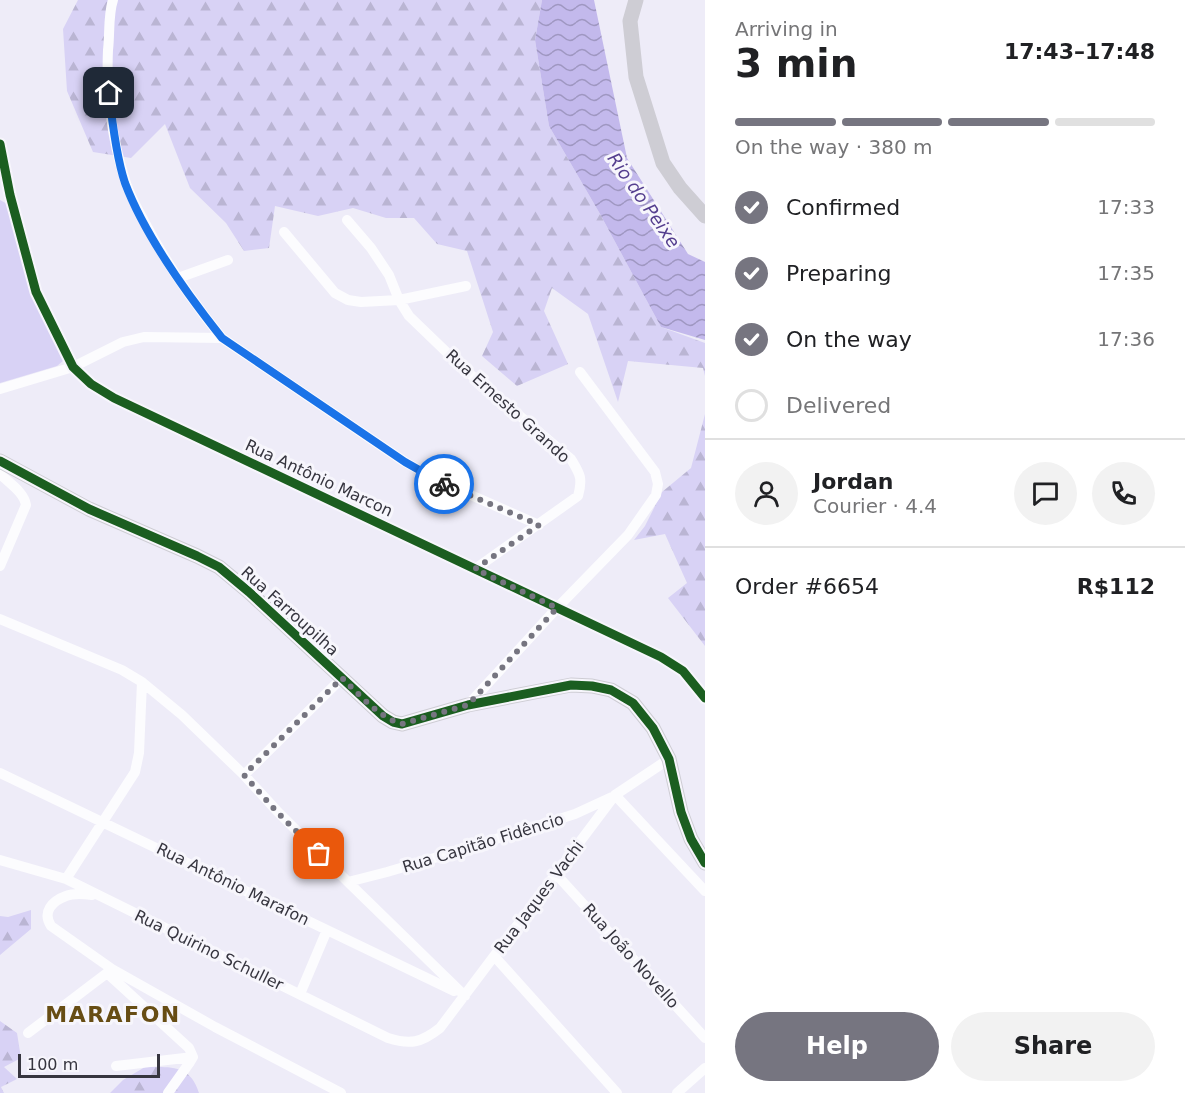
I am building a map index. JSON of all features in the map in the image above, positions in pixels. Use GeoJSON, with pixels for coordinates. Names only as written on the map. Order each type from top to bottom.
{"type":"FeatureCollection","features":[{"type":"Feature","properties":{"kind":"street"},"geometry":{"type":"LineString","coordinates":[[113,0],[107,75],[112,127],[125,181],[137,210],[153,238],[178,278],[222,338],[430,477],[539,525]]}},
{"type":"Feature","properties":{"kind":"street"},"geometry":{"type":"LineString","coordinates":[[636,0],[630,21],[636,77],[663,163],[680,188],[705,216]]}},
{"type":"Feature","properties":{"kind":"street"},"geometry":{"type":"LineString","coordinates":[[0,144],[10,195],[36,292],[73,367]]}},
{"type":"Feature","properties":{"kind":"street","name":"Rua Ernesto Grando"},"geometry":{"type":"LineString","coordinates":[[347,220],[371,248],[389,275],[399,300],[410,316],[464,369],[571,459],[581,476],[578,496],[475,569]]}},
{"type":"Feature","properties":{"kind":"street"},"geometry":{"type":"LineString","coordinates":[[284,232],[335,293],[348,300],[361,302],[399,300],[466,286]]}},
{"type":"Feature","properties":{"kind":"street"},"geometry":{"type":"LineString","coordinates":[[178,278],[228,260]]}},
{"type":"Feature","properties":{"kind":"street"},"geometry":{"type":"LineString","coordinates":[[0,389],[73,367],[123,342],[144,337],[222,338]]}},
{"type":"Feature","properties":{"kind":"street","name":"Rua Antônio Marcon"},"geometry":{"type":"LineString","coordinates":[[73,367],[91,384],[114,398],[669,662],[683,670],[705,698]]}},
{"type":"Feature","properties":{"kind":"street"},"geometry":{"type":"LineString","coordinates":[[468,705],[628,535],[656,495],[658,484],[655,472],[580,372]]}},
{"type":"Feature","properties":{"kind":"street","name":"Rua Farroupilha"},"geometry":{"type":"LineString","coordinates":[[0,461],[89,509],[219,567],[383,716],[393,722],[402,724],[468,705],[571,685],[611,690],[633,703],[653,728],[669,759],[681,812],[691,839],[705,863]]}},
{"type":"Feature","properties":{"kind":"street"},"geometry":{"type":"LineString","coordinates":[[0,474],[25,499],[26,505],[0,566]]}},
{"type":"Feature","properties":{"kind":"street"},"geometry":{"type":"LineString","coordinates":[[0,619],[122,670],[142,682],[182,715],[244,775],[277,812],[465,996]]}},
{"type":"Feature","properties":{"kind":"street"},"geometry":{"type":"LineString","coordinates":[[244,775],[342,678]]}},
{"type":"Feature","properties":{"kind":"street"},"geometry":{"type":"LineString","coordinates":[[66,879],[135,772],[139,753],[142,682]]}},
{"type":"Feature","properties":{"kind":"street","name":"Rua Jaques Vachi"},"geometry":{"type":"LineString","coordinates":[[416,1041],[429,1037],[440,1028],[615,795],[669,759]]}},
{"type":"Feature","properties":{"kind":"street","name":"Rua Antônio Marafon"},"geometry":{"type":"LineString","coordinates":[[0,773],[465,996]]}},
{"type":"Feature","properties":{"kind":"street"},"geometry":{"type":"LineString","coordinates":[[615,795],[705,891]]}},
{"type":"Feature","properties":{"kind":"street","name":"Rua Capitão Fidêncio"},"geometry":{"type":"LineString","coordinates":[[348,882],[448,854],[575,814],[615,795]]}},
{"type":"Feature","properties":{"kind":"street","name":"Rua Quirino Schuller"},"geometry":{"type":"LineString","coordinates":[[0,860],[66,879],[388,1038],[403,1042],[416,1041]]}},
{"type":"Feature","properties":{"kind":"street","name":"Rua João Novello"},"geometry":{"type":"LineString","coordinates":[[556,874],[705,1038]]}},
{"type":"Feature","properties":{"kind":"street"},"geometry":{"type":"LineString","coordinates":[[98,895],[67,896],[47,910],[46,919],[51,926],[110,971],[189,1048],[193,1056]]}},
{"type":"Feature","properties":{"kind":"street"},"geometry":{"type":"LineString","coordinates":[[300,994],[327,930]]}},
{"type":"Feature","properties":{"kind":"street"},"geometry":{"type":"LineString","coordinates":[[495,957],[617,1093]]}},
{"type":"Feature","properties":{"kind":"street"},"geometry":{"type":"LineString","coordinates":[[28,1033],[110,971]]}},
{"type":"Feature","properties":{"kind":"street"},"geometry":{"type":"LineString","coordinates":[[110,971],[341,1093]]}},
{"type":"Feature","properties":{"kind":"street"},"geometry":{"type":"LineString","coordinates":[[116,1066],[193,1056]]}},
{"type":"Feature","properties":{"kind":"street"},"geometry":{"type":"LineString","coordinates":[[168,1093],[193,1056]]}},
{"type":"Feature","properties":{"kind":"street"},"geometry":{"type":"LineString","coordinates":[[677,1093],[705,1068]]}},
{"type":"Feature","properties":{"kind":"green space"},"geometry":{"type":"Polygon","coordinates":[[[78,0],[542,0],[535,40],[549,126],[661,327],[705,343],[705,376],[703,368],[628,361],[618,402],[588,314],[552,288],[544,311],[568,364],[517,386],[482,356],[493,332],[467,251],[437,244],[414,218],[386,218],[353,208],[318,216],[275,206],[269,248],[244,251],[226,223],[190,188],[165,124],[131,158],[93,152],[67,91],[63,29],[78,0]]]}},
{"type":"Feature","properties":{"kind":"green space"},"geometry":{"type":"Polygon","coordinates":[[[0,200],[9,205],[64,360],[57,366],[0,383],[0,200]]]}},
{"type":"Feature","properties":{"kind":"green space"},"geometry":{"type":"Polygon","coordinates":[[[705,414],[705,646],[668,598],[687,583],[665,534],[634,540],[645,526],[662,492],[691,468],[705,414]]]}},
{"type":"Feature","properties":{"kind":"green space"},"geometry":{"type":"Polygon","coordinates":[[[31,910],[31,929],[0,955],[0,916],[8,917],[31,910]]]}},
{"type":"Feature","properties":{"kind":"green space"},"geometry":{"type":"Polygon","coordinates":[[[0,1021],[17,1033],[21,1058],[4,1067],[17,1079],[1,1087],[4,1093],[0,1093],[0,1021]]]}},
{"type":"Feature","properties":{"kind":"green space"},"geometry":{"type":"Polygon","coordinates":[[[145,1067],[171,1068],[185,1072],[199,1093],[110,1093],[123,1080],[145,1067]]]}},
{"type":"Feature","properties":{"kind":"water","name":"Rio do Peixe"},"geometry":{"type":"Polygon","coordinates":[[[542,0],[594,0],[627,158],[688,254],[705,262],[705,340],[661,327],[549,126],[535,40],[542,0]]]}},
{"type":"Feature","properties":{"kind":"cycle path"},"geometry":{"type":"LineString","coordinates":[[0,144],[10,195],[36,292],[73,367],[91,384],[114,398],[661,657],[683,671],[705,698]]}},
{"type":"Feature","properties":{"kind":"cycle path"},"geometry":{"type":"LineString","coordinates":[[0,461],[89,509],[219,567],[383,716],[393,722],[402,724],[468,705],[571,685],[611,690],[633,703],[653,728],[669,759],[681,812],[691,839],[705,863]]}},
{"type":"Feature","properties":{"kind":"way so far"},"geometry":{"type":"LineString","coordinates":[[319,854],[244,775],[342,678],[383,716],[402,724],[468,705],[557,608],[475,569],[539,525],[444,484]]}},
{"type":"Feature","properties":{"kind":"district","name":"MARAFON"},"geometry":{"type":"Point","coordinates":[113,1014]}},
{"type":"Feature","properties":{"kind":"route"},"geometry":{"type":"LineString","coordinates":[[109,93],[112,127],[125,181],[137,210],[178,278],[222,338],[405,462],[444,484]]}}]}
